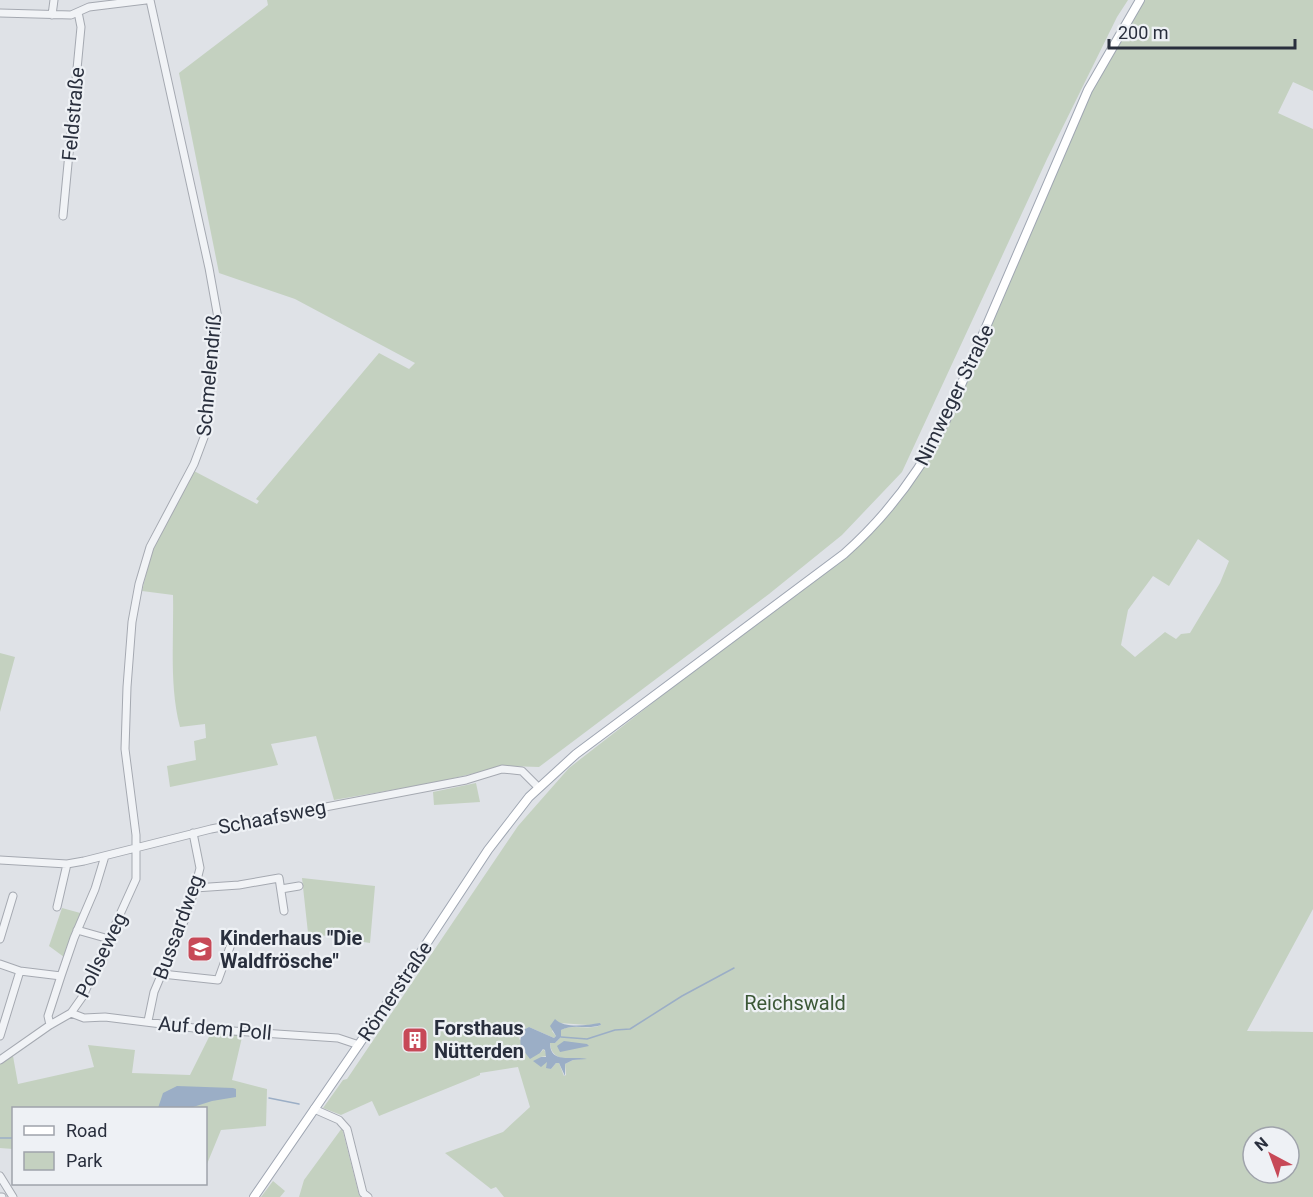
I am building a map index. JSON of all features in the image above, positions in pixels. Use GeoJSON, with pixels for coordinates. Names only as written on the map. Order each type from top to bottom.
{"type":"FeatureCollection","features":[{"type":"Feature","properties":{"kind":"main road","name":"Nimweger Straße"},"geometry":{"type":"LineString","coordinates":[[538,787],[576,754],[844,554],[873,528],[900,496],[942,428],[1088,90],[1140,0]]}},
{"type":"Feature","properties":{"kind":"main road","name":"Römerstraße"},"geometry":{"type":"LineString","coordinates":[[254,1197],[359,1045],[493,843],[538,787]]}},
{"type":"Feature","properties":{"kind":"street"},"geometry":{"type":"LineString","coordinates":[[52,15],[54,0]]}},
{"type":"Feature","properties":{"kind":"street"},"geometry":{"type":"LineString","coordinates":[[0,13],[71,15],[89,6],[148,0]]}},
{"type":"Feature","properties":{"kind":"street","name":"Schmelendriß"},"geometry":{"type":"LineString","coordinates":[[136,849],[125,749],[132,622],[150,547],[194,465],[206,432],[218,318],[209,268],[148,0]]}},
{"type":"Feature","properties":{"kind":"street","name":"Feldstraße"},"geometry":{"type":"LineString","coordinates":[[63,216],[81,27],[78,12]]}},
{"type":"Feature","properties":{"kind":"street","name":"Schaafsweg"},"geometry":{"type":"LineString","coordinates":[[0,860],[67,864],[136,849],[193,833],[466,780],[502,770],[522,771],[538,787]]}},
{"type":"Feature","properties":{"kind":"street","name":"Bussardweg"},"geometry":{"type":"LineString","coordinates":[[148,1021],[154,992],[185,919],[200,868],[193,833]]}},
{"type":"Feature","properties":{"kind":"street","name":"Pollseweg"},"geometry":{"type":"LineString","coordinates":[[0,1060],[71,1013],[83,996],[136,879],[136,849]]}},
{"type":"Feature","properties":{"kind":"street"},"geometry":{"type":"LineString","coordinates":[[50,1025],[48,1016],[61,976],[77,930],[95,889],[105,856]]}},
{"type":"Feature","properties":{"kind":"street"},"geometry":{"type":"LineString","coordinates":[[57,907],[67,864]]}},
{"type":"Feature","properties":{"kind":"street"},"geometry":{"type":"LineString","coordinates":[[195,888],[239,885],[279,878],[284,911]]}},
{"type":"Feature","properties":{"kind":"street"},"geometry":{"type":"LineString","coordinates":[[281,889],[299,886]]}},
{"type":"Feature","properties":{"kind":"street"},"geometry":{"type":"LineString","coordinates":[[0,939],[13,896]]}},
{"type":"Feature","properties":{"kind":"street"},"geometry":{"type":"LineString","coordinates":[[77,930],[109,939]]}},
{"type":"Feature","properties":{"kind":"street"},"geometry":{"type":"LineString","coordinates":[[162,974],[218,980],[230,947]]}},
{"type":"Feature","properties":{"kind":"street"},"geometry":{"type":"LineString","coordinates":[[0,964],[20,971],[61,976]]}},
{"type":"Feature","properties":{"kind":"street"},"geometry":{"type":"LineString","coordinates":[[0,1036],[20,971]]}},
{"type":"Feature","properties":{"kind":"street","name":"Auf dem Poll"},"geometry":{"type":"LineString","coordinates":[[71,1013],[84,1018],[105,1017],[202,1029],[338,1038],[359,1045]]}},
{"type":"Feature","properties":{"kind":"street"},"geometry":{"type":"LineString","coordinates":[[314,1109],[339,1120],[346,1129],[363,1193],[368,1197]]}},
{"type":"Feature","properties":{"kind":"street"},"geometry":{"type":"LineString","coordinates":[[0,1176],[13,1197]]}},
{"type":"Feature","properties":{"kind":"green space"},"geometry":{"type":"Polygon","coordinates":[[[267,0],[1128,0],[1117,17],[1047,159],[902,472],[842,535],[769,594],[539,767],[506,766],[432,783],[334,800],[316,736],[271,744],[278,765],[170,787],[167,766],[196,760],[194,741],[206,738],[205,724],[180,727],[173,678],[173,595],[142,591],[152,551],[194,471],[257,504],[259,501],[256,499],[379,353],[409,369],[415,363],[295,299],[219,273],[179,73],[268,5],[267,0]]]}},
{"type":"Feature","properties":{"kind":"green space","name":"Reichswald"},"geometry":{"type":"Polygon","coordinates":[[[1142,0],[1313,0],[1313,91],[1293,82],[1278,113],[1313,129],[1313,909],[1247,1031],[1313,1032],[1313,1197],[504,1197],[496,1187],[491,1189],[445,1153],[503,1132],[530,1107],[518,1067],[480,1073],[480,1075],[379,1116],[372,1101],[341,1115],[323,1108],[343,1080],[347,1079],[518,826],[569,768],[844,554],[923,462],[1058,158],[1125,24],[1142,0]],[[1198,539],[1169,586],[1153,576],[1128,610],[1121,645],[1135,657],[1165,632],[1176,639],[1181,634],[1190,633],[1220,583],[1229,561],[1198,539]],[[559,1023],[552,1031],[556,1036],[554,1038],[529,1027],[523,1030],[519,1039],[540,1053],[544,1049],[547,1056],[540,1057],[547,1062],[547,1067],[551,1069],[559,1063],[564,1076],[566,1075],[565,1064],[573,1060],[582,1060],[557,1056],[553,1053],[550,1043],[555,1043],[561,1037],[561,1030],[566,1028],[601,1025],[559,1023]]]}},
{"type":"Feature","properties":{"kind":"green space"},"geometry":{"type":"Polygon","coordinates":[[[0,653],[15,657],[0,712],[0,653]]]}},
{"type":"Feature","properties":{"kind":"green space"},"geometry":{"type":"Polygon","coordinates":[[[476,783],[480,802],[434,805],[433,792],[476,783]]]}},
{"type":"Feature","properties":{"kind":"green space"},"geometry":{"type":"Polygon","coordinates":[[[302,878],[375,886],[370,943],[308,933],[302,878]]]}},
{"type":"Feature","properties":{"kind":"green space"},"geometry":{"type":"Polygon","coordinates":[[[62,908],[84,914],[64,957],[49,946],[62,908]]]}},
{"type":"Feature","properties":{"kind":"green space"},"geometry":{"type":"Polygon","coordinates":[[[212,1031],[243,1033],[232,1080],[267,1089],[266,1126],[221,1130],[207,1164],[207,1107],[12,1107],[12,1149],[0,1148],[0,1064],[13,1056],[18,1084],[94,1067],[88,1045],[135,1050],[132,1073],[190,1075],[212,1031]]]}},
{"type":"Feature","properties":{"kind":"green space"},"geometry":{"type":"Polygon","coordinates":[[[342,1128],[361,1197],[299,1197],[304,1180],[342,1128]]]}},
{"type":"Feature","properties":{"kind":"green space"},"geometry":{"type":"Polygon","coordinates":[[[273,1181],[285,1191],[280,1197],[261,1197],[273,1181]]]}},
{"type":"Feature","properties":{"kind":"water"},"geometry":{"type":"Polygon","coordinates":[[[555,1019],[570,1025],[600,1023],[601,1025],[566,1028],[561,1030],[561,1037],[555,1043],[550,1043],[551,1050],[558,1057],[587,1059],[573,1060],[565,1064],[565,1076],[559,1063],[551,1069],[546,1068],[547,1062],[541,1067],[533,1061],[546,1057],[545,1050],[543,1049],[530,1059],[521,1045],[523,1030],[529,1027],[554,1038],[556,1036],[550,1026],[555,1019]]]}},
{"type":"Feature","properties":{"kind":"water"},"geometry":{"type":"Polygon","coordinates":[[[564,1041],[589,1046],[560,1052],[557,1046],[564,1041]]]}},
{"type":"Feature","properties":{"kind":"water"},"geometry":{"type":"Polygon","coordinates":[[[177,1086],[233,1088],[236,1089],[236,1097],[193,1107],[158,1107],[163,1093],[177,1086]]]}},
{"type":"Feature","properties":{"kind":"waterway"},"geometry":{"type":"LineString","coordinates":[[561,1037],[587,1039],[615,1030],[630,1029],[682,996],[734,968]]}},
{"type":"Feature","properties":{"kind":"waterway"},"geometry":{"type":"LineString","coordinates":[[269,1098],[299,1104]]}},
{"type":"Feature","properties":{"kind":"waterway"},"geometry":{"type":"LineString","coordinates":[[0,1138],[12,1138]]}},
{"type":"Feature","properties":{"kind":"place","name":"Kinderhaus \"Die Waldfrösche\""},"geometry":{"type":"Point","coordinates":[200,949]}},
{"type":"Feature","properties":{"kind":"place","name":"Forsthaus Nütterden"},"geometry":{"type":"Point","coordinates":[415,1040]}}]}
